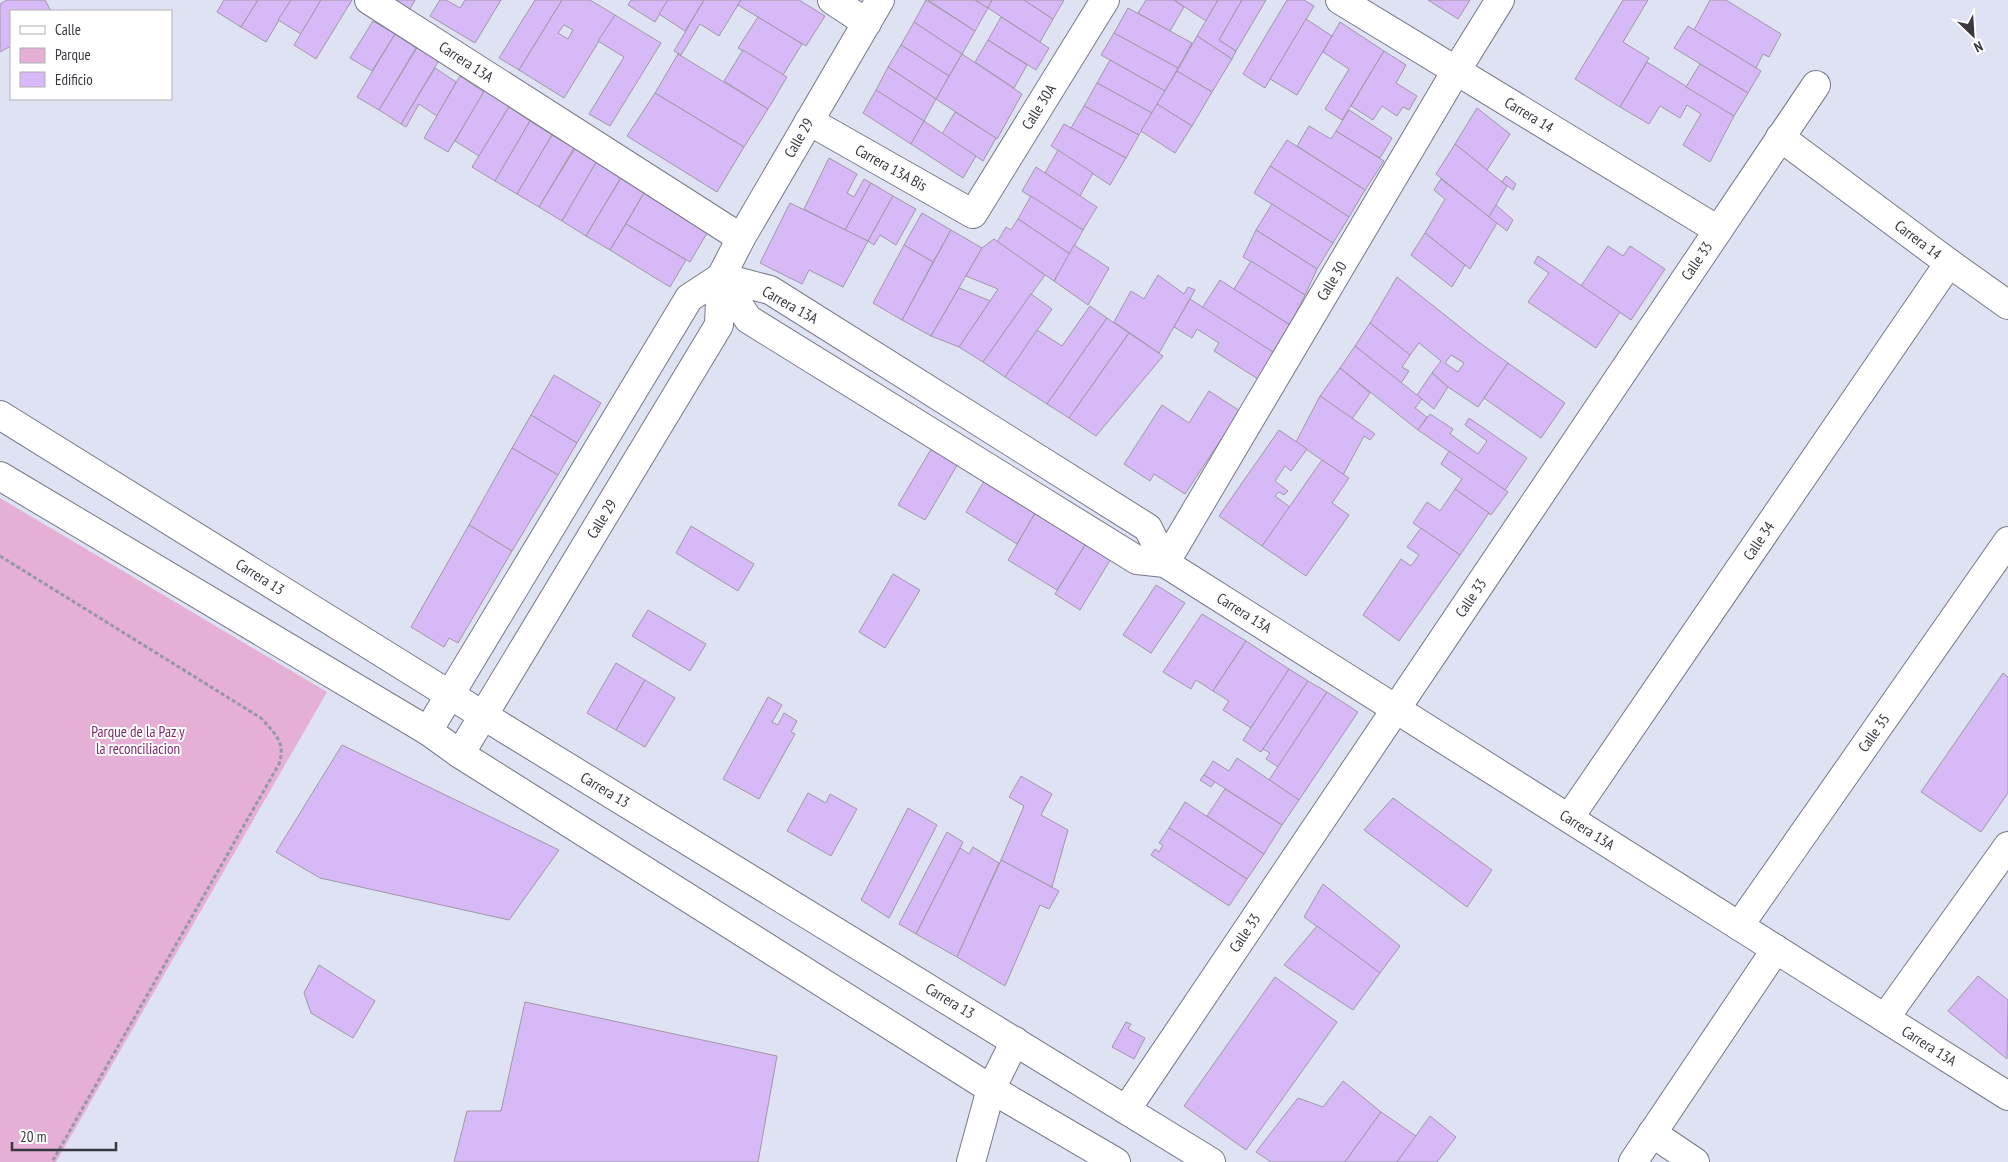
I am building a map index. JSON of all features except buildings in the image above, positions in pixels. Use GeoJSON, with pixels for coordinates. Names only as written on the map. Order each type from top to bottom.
{"type":"FeatureCollection","features":[{"type":"Feature","properties":{"kind":"street","name":"Carrera 13A"},"geometry":{"type":"LineString","coordinates":[[369,0],[741,238]]}},
{"type":"Feature","properties":{"kind":"street"},"geometry":{"type":"LineString","coordinates":[[832,0],[874,11]]}},
{"type":"Feature","properties":{"kind":"street","name":"Calle 30A"},"geometry":{"type":"LineString","coordinates":[[973,214],[1105,0]]}},
{"type":"Feature","properties":{"kind":"street","name":"Carrera 14"},"geometry":{"type":"LineString","coordinates":[[1340,0],[1718,230]]}},
{"type":"Feature","properties":{"kind":"street","name":"Calle 30"},"geometry":{"type":"LineString","coordinates":[[1165,563],[1456,71],[1500,0]]}},
{"type":"Feature","properties":{"kind":"street","name":"Calle 29"},"geometry":{"type":"LineString","coordinates":[[460,754],[719,325],[721,277],[741,238],[874,11]]}},
{"type":"Feature","properties":{"kind":"street","name":"Calle 33"},"geometry":{"type":"LineString","coordinates":[[1126,1110],[1816,84]]}},
{"type":"Feature","properties":{"kind":"street","name":"Carrera 13A Bis"},"geometry":{"type":"LineString","coordinates":[[809,122],[973,214]]}},
{"type":"Feature","properties":{"kind":"street","name":"Carrera 14"},"geometry":{"type":"LineString","coordinates":[[1780,137],[2008,305]]}},
{"type":"Feature","properties":{"kind":"street","name":"Calle 34"},"geometry":{"type":"LineString","coordinates":[[1568,818],[1949,263]]}},
{"type":"Feature","properties":{"kind":"street","name":"Carrera 13A"},"geometry":{"type":"LineString","coordinates":[[721,277],[770,290],[1148,528],[1165,563]]}},
{"type":"Feature","properties":{"kind":"street","name":"Carrera 13A"},"geometry":{"type":"LineString","coordinates":[[721,277],[748,319],[1137,560],[1165,563],[2008,1096]]}},
{"type":"Feature","properties":{"kind":"street","name":"Calle 29"},"geometry":{"type":"LineString","coordinates":[[428,731],[689,298],[721,277]]}},
{"type":"Feature","properties":{"kind":"street","name":"Carrera 13"},"geometry":{"type":"LineString","coordinates":[[0,415],[482,715],[1211,1162]]}},
{"type":"Feature","properties":{"kind":"street"},"geometry":{"type":"LineString","coordinates":[[0,476],[428,731],[460,754],[991,1089],[1116,1162]]}},
{"type":"Feature","properties":{"kind":"street","name":"Calle 35"},"geometry":{"type":"LineString","coordinates":[[1739,926],[2008,541]]}},
{"type":"Feature","properties":{"kind":"street"},"geometry":{"type":"LineString","coordinates":[[1885,1018],[2008,846]]}},
{"type":"Feature","properties":{"kind":"street"},"geometry":{"type":"LineString","coordinates":[[1633,1162],[1776,949]]}},
{"type":"Feature","properties":{"kind":"street"},"geometry":{"type":"LineString","coordinates":[[971,1162],[991,1089],[1015,1041]]}},
{"type":"Feature","properties":{"kind":"street"},"geometry":{"type":"LineString","coordinates":[[1652,1134],[1695,1162]]}},
{"type":"Feature","properties":{"kind":"path"},"geometry":{"type":"LineString","coordinates":[[0,556],[261,718],[280,742],[282,753],[279,764],[52,1162]]}},
{"type":"Feature","properties":{"kind":"green space","name":"Parque de la Paz y la reconciliacion"},"geometry":{"type":"Polygon","coordinates":[[[0,498],[327,692],[56,1162],[0,1162],[0,498]]]}}]}
